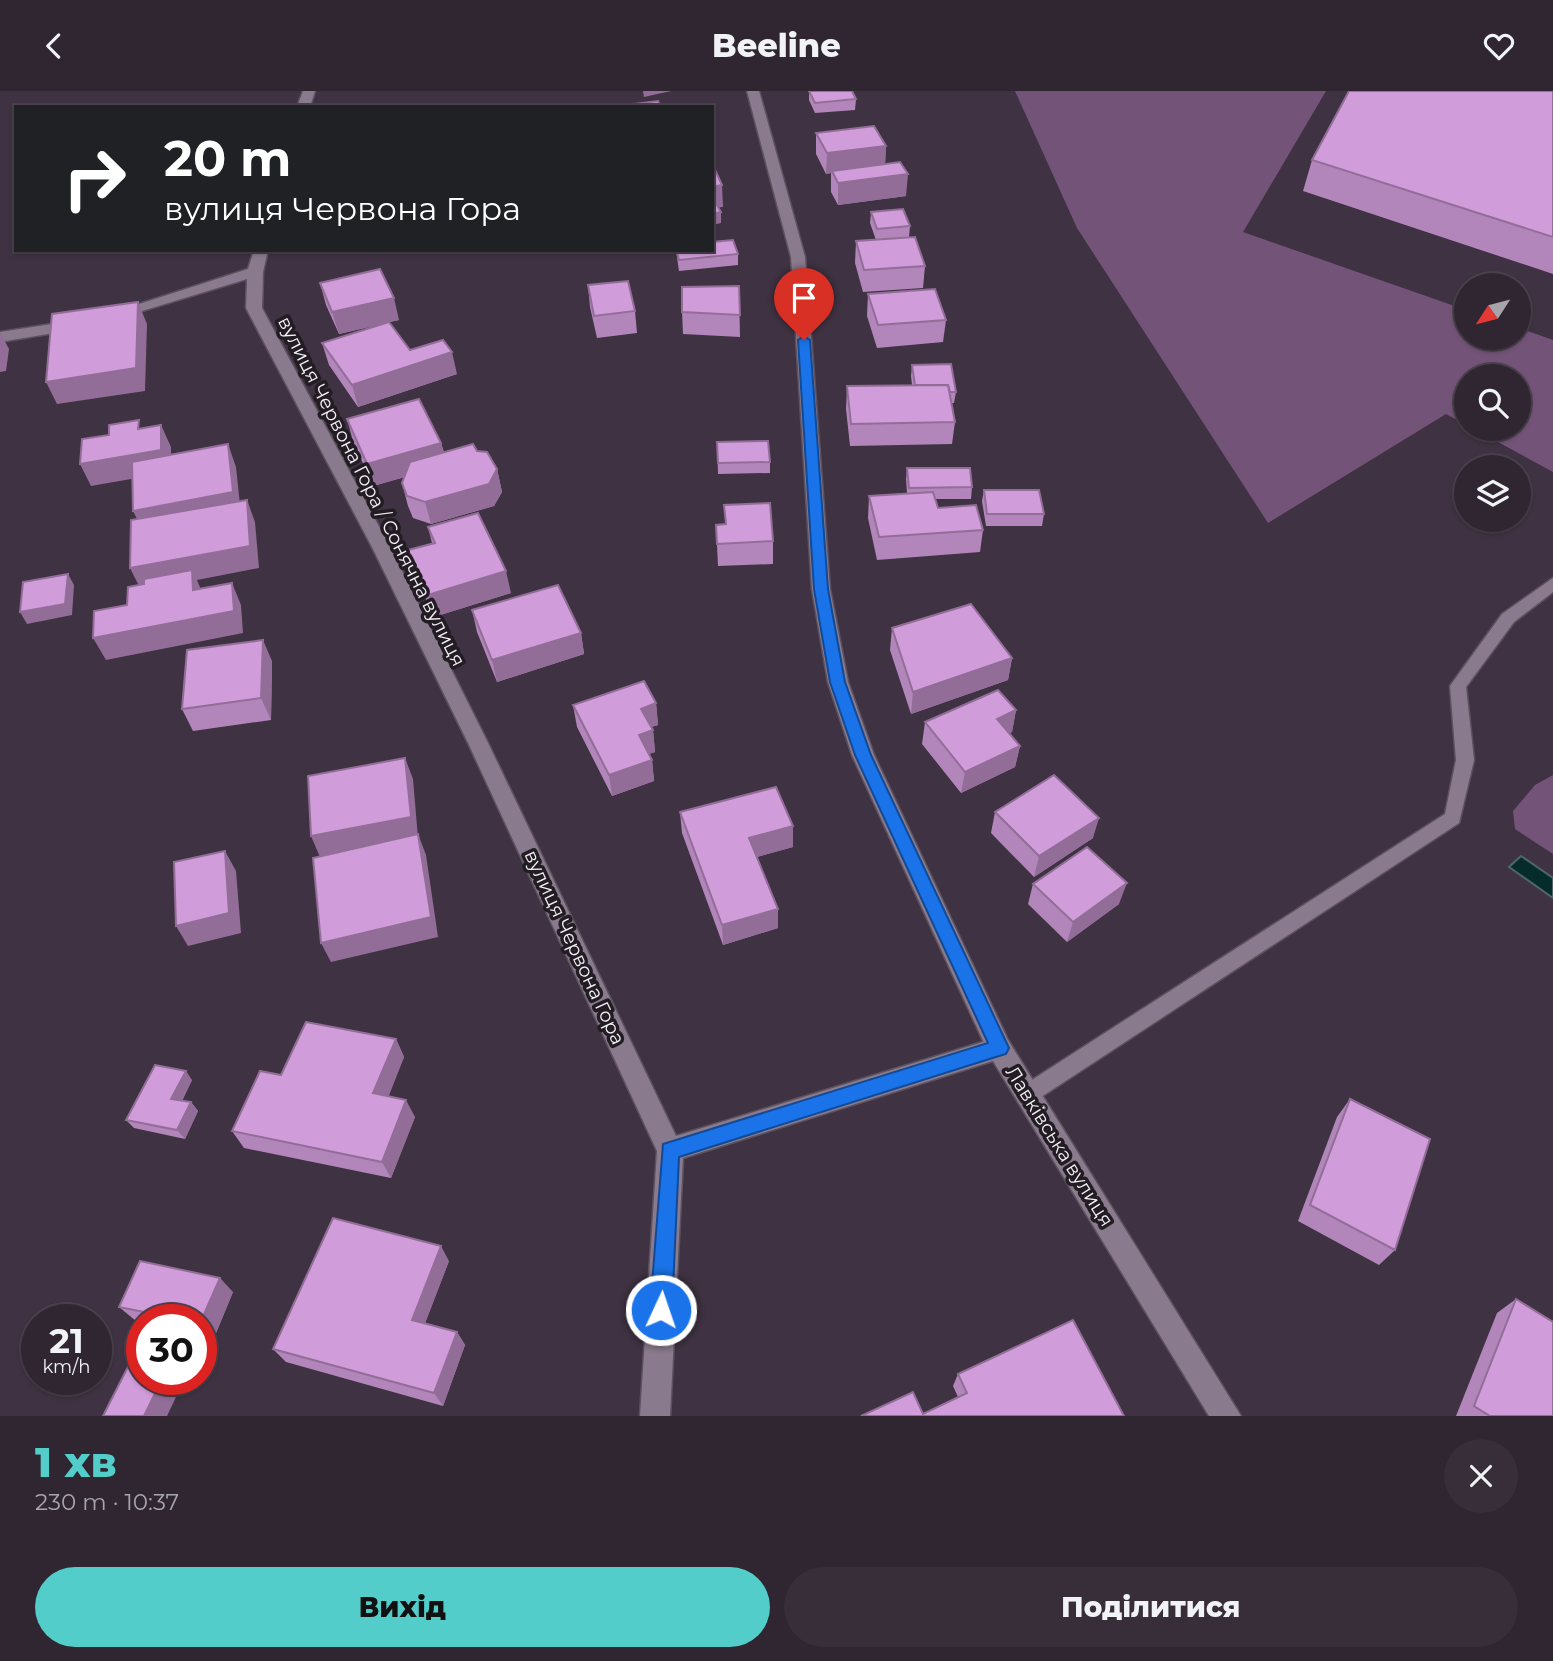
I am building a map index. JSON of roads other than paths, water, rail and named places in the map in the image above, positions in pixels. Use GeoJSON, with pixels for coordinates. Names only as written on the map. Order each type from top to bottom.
{"type":"FeatureCollection","features":[{"type":"Feature","properties":{"kind":"street","name":"Лавківська вулиця"},"geometry":{"type":"LineString","coordinates":[[754,91],[799,257],[821,589],[838,682],[863,755],[999,1048],[1226,1416]]}},
{"type":"Feature","properties":{"kind":"street","name":"вулиця Червона Гора / Сонячна вулиця"},"geometry":{"type":"LineString","coordinates":[[260,252],[255,272],[254,308],[382,549],[479,745]]}},
{"type":"Feature","properties":{"kind":"street"},"geometry":{"type":"LineString","coordinates":[[0,337],[82,324],[255,272]]}},
{"type":"Feature","properties":{"kind":"street","name":"вулиця Червона Гора"},"geometry":{"type":"LineString","coordinates":[[479,745],[670,1150],[655,1416]]}},
{"type":"Feature","properties":{"kind":"street"},"geometry":{"type":"LineString","coordinates":[[670,1150],[999,1048]]}},
{"type":"Feature","properties":{"kind":"lane"},"geometry":{"type":"LineString","coordinates":[[1028,1094],[1453,818],[1465,760],[1458,687],[1508,618],[1553,584]]}}]}
